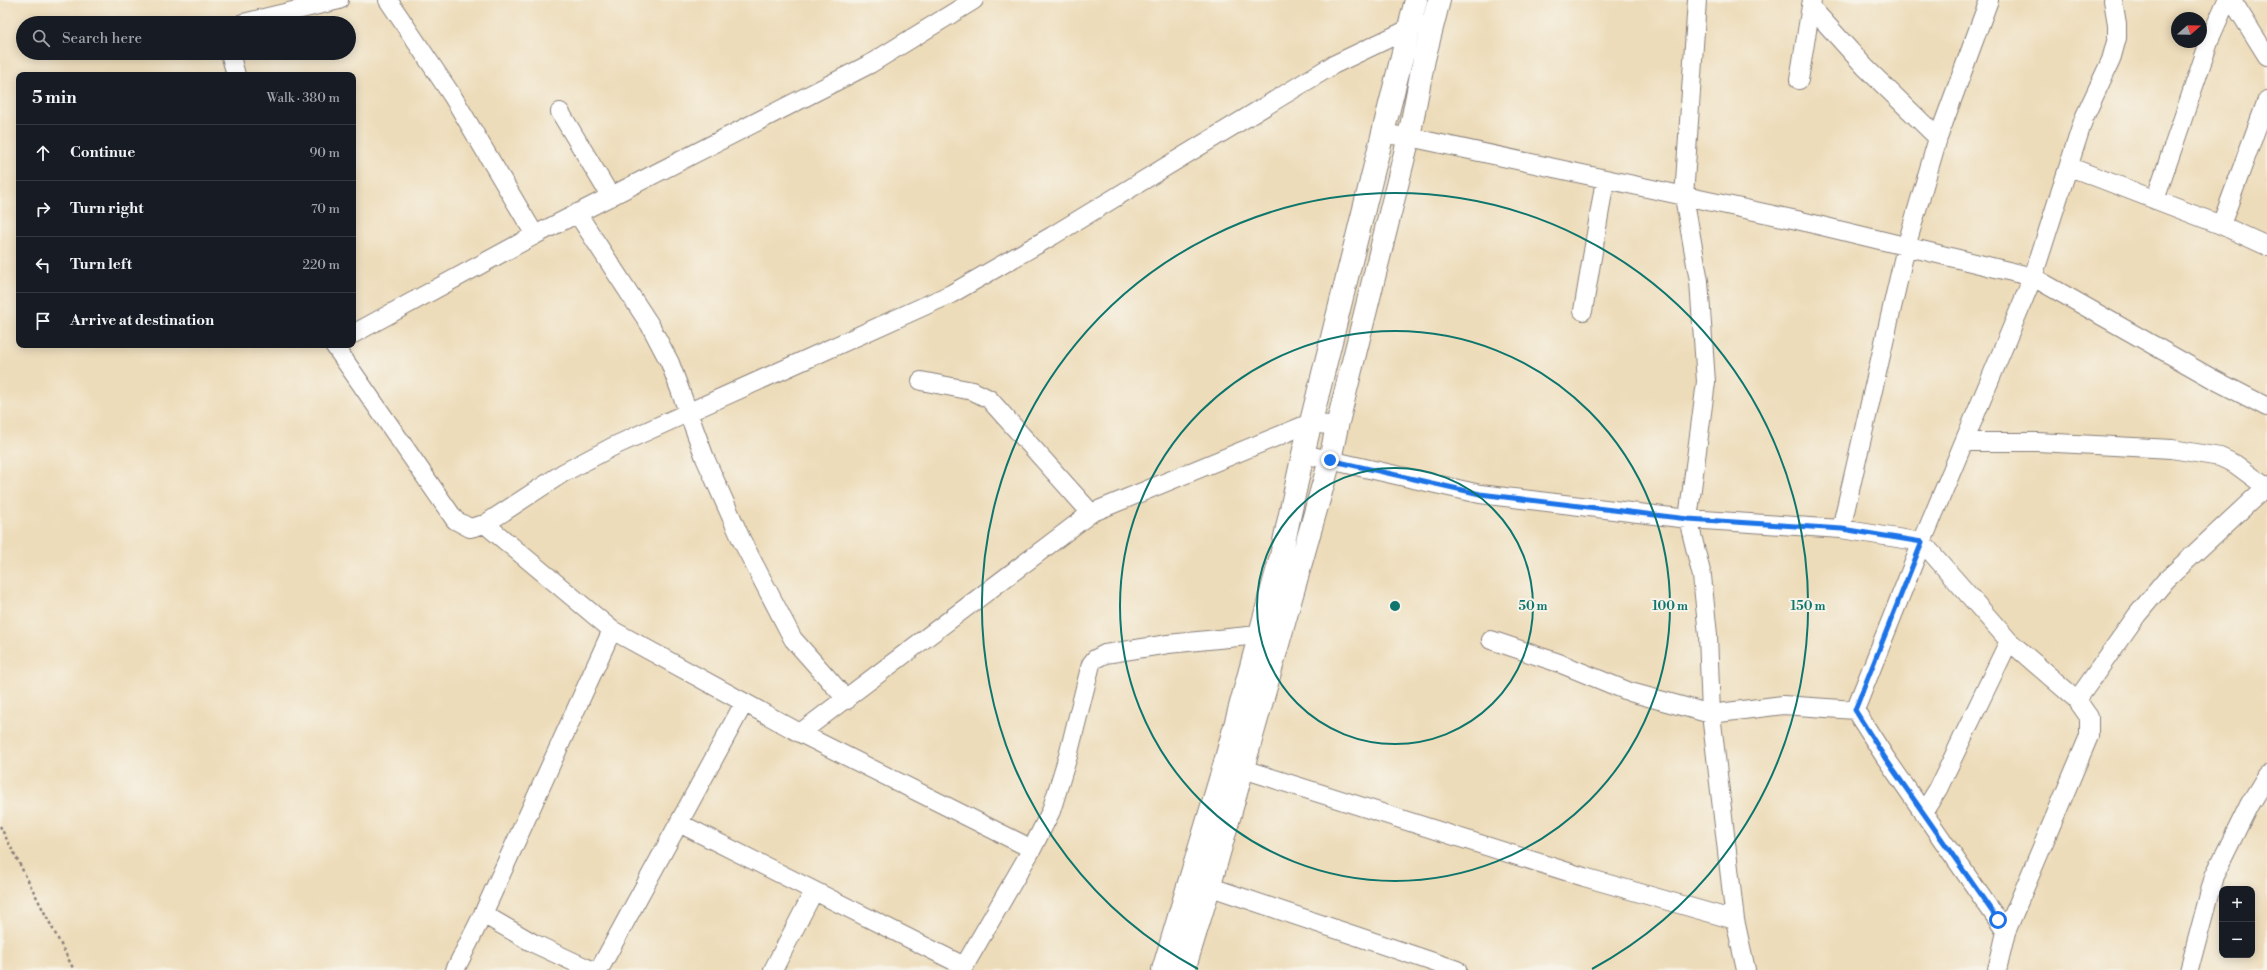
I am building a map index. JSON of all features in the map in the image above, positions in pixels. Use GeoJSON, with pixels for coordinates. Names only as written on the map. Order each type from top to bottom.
{"type":"FeatureCollection","features":[{"type":"Feature","properties":{"kind":"main road"},"geometry":{"type":"LineString","coordinates":[[1233,768],[1258,635],[1280,560],[1302,454],[1384,134],[1416,0]]}},
{"type":"Feature","properties":{"kind":"main road"},"geometry":{"type":"LineString","coordinates":[[1184,970],[1200,883],[1233,768],[1280,640],[1330,460],[1337,426],[1409,137],[1424,59],[1436,10]]}},
{"type":"Feature","properties":{"kind":"main road"},"geometry":{"type":"LineString","coordinates":[[1280,560],[1300,570]]}},
{"type":"Feature","properties":{"kind":"main road"},"geometry":{"type":"LineString","coordinates":[[1163,970],[1200,883]]}},
{"type":"Feature","properties":{"kind":"street"},"geometry":{"type":"LineString","coordinates":[[272,16],[339,0]]}},
{"type":"Feature","properties":{"kind":"street"},"geometry":{"type":"LineString","coordinates":[[388,0],[453,97],[535,234]]}},
{"type":"Feature","properties":{"kind":"street"},"geometry":{"type":"LineString","coordinates":[[356,332],[535,234],[611,197],[870,64],[974,0]]}},
{"type":"Feature","properties":{"kind":"street"},"geometry":{"type":"LineString","coordinates":[[1697,0],[1684,197],[1699,281],[1706,382],[1688,519],[1702,576],[1708,635],[1711,714],[1735,920],[1746,970]]}},
{"type":"Feature","properties":{"kind":"street"},"geometry":{"type":"LineString","coordinates":[[1842,529],[1906,247],[1938,138],[1989,0]]}},
{"type":"Feature","properties":{"kind":"street"},"geometry":{"type":"LineString","coordinates":[[1855,710],[1922,542],[2033,277],[2048,227],[2070,167],[2084,118],[2111,60],[2117,38],[2118,24],[2113,0]]}},
{"type":"Feature","properties":{"kind":"street"},"geometry":{"type":"LineString","coordinates":[[2155,200],[2208,43],[2227,0]]}},
{"type":"Feature","properties":{"kind":"street"},"geometry":{"type":"LineString","coordinates":[[2232,0],[2267,56]]}},
{"type":"Feature","properties":{"kind":"street"},"geometry":{"type":"LineString","coordinates":[[1812,3],[1865,67],[1938,138]]}},
{"type":"Feature","properties":{"kind":"street"},"geometry":{"type":"LineString","coordinates":[[1799,80],[1812,3]]}},
{"type":"Feature","properties":{"kind":"street"},"geometry":{"type":"LineString","coordinates":[[336,348],[455,520],[470,528],[485,524],[563,472],[614,446],[951,294],[1052,236],[1333,65],[1410,27],[1436,10]]}},
{"type":"Feature","properties":{"kind":"street"},"geometry":{"type":"LineString","coordinates":[[232,60],[235,72]]}},
{"type":"Feature","properties":{"kind":"street"},"geometry":{"type":"LineString","coordinates":[[2221,225],[2267,100]]}},
{"type":"Feature","properties":{"kind":"street"},"geometry":{"type":"LineString","coordinates":[[560,112],[611,197]]}},
{"type":"Feature","properties":{"kind":"street"},"geometry":{"type":"LineString","coordinates":[[1384,134],[1409,137],[1797,220],[2033,277],[2213,379],[2267,407]]}},
{"type":"Feature","properties":{"kind":"street"},"geometry":{"type":"LineString","coordinates":[[2070,167],[2221,225],[2267,246]]}},
{"type":"Feature","properties":{"kind":"street"},"geometry":{"type":"LineString","coordinates":[[1583,310],[1605,180]]}},
{"type":"Feature","properties":{"kind":"street"},"geometry":{"type":"LineString","coordinates":[[577,213],[650,325],[670,363],[705,458],[739,534],[792,639],[847,700]]}},
{"type":"Feature","properties":{"kind":"street"},"geometry":{"type":"LineString","coordinates":[[921,382],[973,391],[989,399],[1091,513]]}},
{"type":"Feature","properties":{"kind":"street"},"geometry":{"type":"LineString","coordinates":[[800,733],[847,700],[1091,513],[1310,424],[1337,426]]}},
{"type":"Feature","properties":{"kind":"street"},"geometry":{"type":"LineString","coordinates":[[1965,442],[2037,442],[2172,449],[2220,457],[2235,464],[2267,487],[2166,580],[2137,615],[2078,700]]}},
{"type":"Feature","properties":{"kind":"street"},"geometry":{"type":"LineString","coordinates":[[1302,454],[1480,494],[1688,519],[1842,529],[1922,542],[2009,641],[2078,700],[2089,717],[2089,736],[2006,932],[1997,970]]}},
{"type":"Feature","properties":{"kind":"street"},"geometry":{"type":"LineString","coordinates":[[485,524],[612,630],[800,733],[1032,849]]}},
{"type":"Feature","properties":{"kind":"street"},"geometry":{"type":"LineString","coordinates":[[456,970],[612,630]]}},
{"type":"Feature","properties":{"kind":"street"},"geometry":{"type":"LineString","coordinates":[[679,823],[963,968],[1032,849],[1051,811],[1068,756],[1091,664],[1095,659],[1105,654],[1168,644],[1258,635],[1280,640]]}},
{"type":"Feature","properties":{"kind":"street"},"geometry":{"type":"LineString","coordinates":[[1491,640],[1559,663],[1630,692],[1711,714],[1783,705],[1855,710]]}},
{"type":"Feature","properties":{"kind":"street"},"geometry":{"type":"LineString","coordinates":[[1923,813],[1938,789],[2009,641]]}},
{"type":"Feature","properties":{"kind":"street"},"geometry":{"type":"LineString","coordinates":[[599,970],[744,703]]}},
{"type":"Feature","properties":{"kind":"street"},"geometry":{"type":"LineString","coordinates":[[1855,710],[1923,813],[2006,932]]}},
{"type":"Feature","properties":{"kind":"street"},"geometry":{"type":"LineString","coordinates":[[1233,768],[1577,874],[1735,920]]}},
{"type":"Feature","properties":{"kind":"street"},"geometry":{"type":"LineString","coordinates":[[2189,970],[2214,876],[2249,805],[2267,774]]}},
{"type":"Feature","properties":{"kind":"street"},"geometry":{"type":"LineString","coordinates":[[1200,883],[1406,962],[1457,970]]}},
{"type":"Feature","properties":{"kind":"street"},"geometry":{"type":"LineString","coordinates":[[773,970],[814,891]]}},
{"type":"Feature","properties":{"kind":"street"},"geometry":{"type":"LineString","coordinates":[[483,914],[532,943],[591,970]]}},
{"type":"Feature","properties":{"kind":"path"},"geometry":{"type":"LineString","coordinates":[[0,826],[74,970]]}},
{"type":"Feature","properties":{"kind":"route"},"geometry":{"type":"LineString","coordinates":[[1330,460],[1425,483],[1480,494],[1688,519],[1842,529],[1922,542],[1855,710],[1885,758],[1998,920]]}}]}
